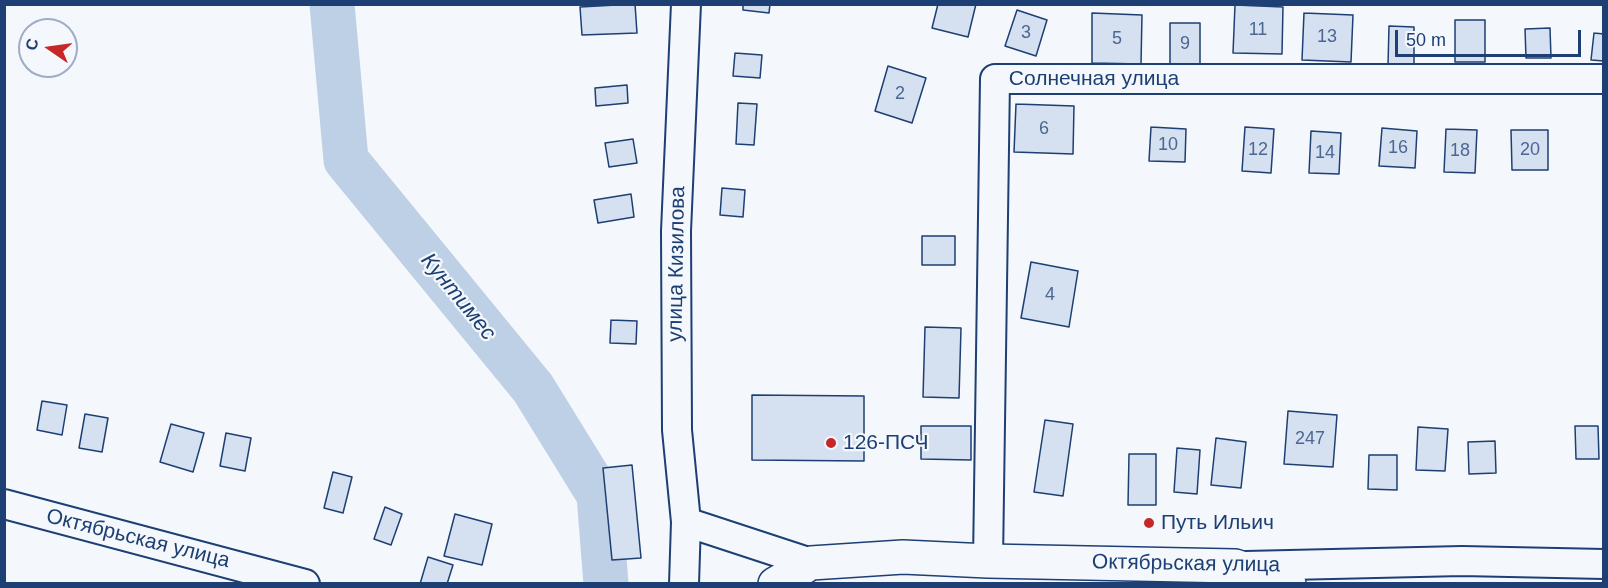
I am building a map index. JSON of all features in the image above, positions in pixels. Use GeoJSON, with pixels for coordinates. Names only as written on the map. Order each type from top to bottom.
{"type":"FeatureCollection","features":[{"type":"Feature","properties":{"kind":"main road","name":"Октябрьская улица"},"geometry":{"type":"LineString","coordinates":[[775,584],[811,562],[903,557],[1235,566]]}},
{"type":"Feature","properties":{"kind":"main road"},"geometry":{"type":"LineString","coordinates":[[1235,566],[1289,584]]}},
{"type":"Feature","properties":{"kind":"street","name":"улица Кизилова"},"geometry":{"type":"LineString","coordinates":[[684,584],[686,522],[677,430],[676,231],[686,4]]}},
{"type":"Feature","properties":{"kind":"street","name":"Солнечная улица"},"geometry":{"type":"LineString","coordinates":[[988,561],[995,79],[1604,79]]}},
{"type":"Feature","properties":{"kind":"street","name":"Октябрьская улица"},"geometry":{"type":"LineString","coordinates":[[4,504],[258,576],[305,584]]}},
{"type":"Feature","properties":{"kind":"street"},"geometry":{"type":"LineString","coordinates":[[686,522],[811,562]]}},
{"type":"Feature","properties":{"kind":"street"},"geometry":{"type":"LineString","coordinates":[[1442,584],[1447,575],[1462,561]]}},
{"type":"Feature","properties":{"kind":"street","name":"Октябрьская улица"},"geometry":{"type":"LineString","coordinates":[[1235,566],[1462,561],[1604,564]]}},
{"type":"Feature","properties":{"kind":"building"},"geometry":{"type":"Polygon","coordinates":[[[635,4],[637,33],[582,35],[580,7],[635,4]]]}},
{"type":"Feature","properties":{"kind":"building"},"geometry":{"type":"Polygon","coordinates":[[[743,4],[770,4],[769,13],[743,10],[743,4]]]}},
{"type":"Feature","properties":{"kind":"building"},"geometry":{"type":"Polygon","coordinates":[[[938,4],[976,4],[968,37],[932,28],[938,4]]]}},
{"type":"Feature","properties":{"kind":"building"},"geometry":{"type":"Polygon","coordinates":[[[1235,5],[1283,7],[1282,54],[1233,53],[1235,5]]]}},
{"type":"Feature","properties":{"kind":"building"},"geometry":{"type":"Polygon","coordinates":[[[1017,10],[1047,20],[1036,56],[1005,46],[1017,10]]]}},
{"type":"Feature","properties":{"kind":"building"},"geometry":{"type":"Polygon","coordinates":[[[1092,13],[1142,15],[1141,64],[1092,63],[1092,13]]]}},
{"type":"Feature","properties":{"kind":"building"},"geometry":{"type":"Polygon","coordinates":[[[1304,13],[1353,15],[1351,62],[1302,60],[1304,13]]]}},
{"type":"Feature","properties":{"kind":"building"},"geometry":{"type":"Polygon","coordinates":[[[1455,20],[1485,20],[1485,62],[1455,62],[1455,20]]]}},
{"type":"Feature","properties":{"kind":"building"},"geometry":{"type":"Polygon","coordinates":[[[1170,23],[1200,23],[1200,65],[1170,65],[1170,23]]]}},
{"type":"Feature","properties":{"kind":"building"},"geometry":{"type":"Polygon","coordinates":[[[1389,26],[1414,27],[1414,65],[1388,65],[1389,26]]]}},
{"type":"Feature","properties":{"kind":"building"},"geometry":{"type":"Polygon","coordinates":[[[1550,28],[1551,58],[1526,58],[1525,29],[1550,28]]]}},
{"type":"Feature","properties":{"kind":"building"},"geometry":{"type":"Polygon","coordinates":[[[1594,33],[1604,34],[1604,61],[1591,60],[1594,33]]]}},
{"type":"Feature","properties":{"kind":"building"},"geometry":{"type":"Polygon","coordinates":[[[735,53],[762,55],[760,78],[733,76],[735,53]]]}},
{"type":"Feature","properties":{"kind":"building"},"geometry":{"type":"Polygon","coordinates":[[[888,66],[926,78],[912,123],[875,111],[888,66]]]}},
{"type":"Feature","properties":{"kind":"building"},"geometry":{"type":"Polygon","coordinates":[[[627,85],[628,103],[596,106],[595,88],[627,85]]]}},
{"type":"Feature","properties":{"kind":"building"},"geometry":{"type":"Polygon","coordinates":[[[738,103],[757,104],[754,145],[736,144],[738,103]]]}},
{"type":"Feature","properties":{"kind":"building"},"geometry":{"type":"Polygon","coordinates":[[[1016,104],[1074,106],[1073,154],[1014,152],[1016,104]]]}},
{"type":"Feature","properties":{"kind":"building"},"geometry":{"type":"Polygon","coordinates":[[[1151,127],[1186,129],[1185,162],[1149,161],[1151,127]]]}},
{"type":"Feature","properties":{"kind":"building"},"geometry":{"type":"Polygon","coordinates":[[[1245,127],[1274,129],[1271,173],[1242,171],[1245,127]]]}},
{"type":"Feature","properties":{"kind":"building"},"geometry":{"type":"Polygon","coordinates":[[[1382,128],[1417,131],[1415,168],[1379,166],[1382,128]]]}},
{"type":"Feature","properties":{"kind":"building"},"geometry":{"type":"Polygon","coordinates":[[[1446,129],[1477,130],[1475,173],[1444,172],[1446,129]]]}},
{"type":"Feature","properties":{"kind":"building"},"geometry":{"type":"Polygon","coordinates":[[[1511,130],[1548,130],[1548,170],[1512,170],[1511,130]]]}},
{"type":"Feature","properties":{"kind":"building"},"geometry":{"type":"Polygon","coordinates":[[[1311,131],[1341,133],[1339,174],[1309,173],[1311,131]]]}},
{"type":"Feature","properties":{"kind":"building"},"geometry":{"type":"Polygon","coordinates":[[[633,139],[637,163],[609,167],[605,143],[633,139]]]}},
{"type":"Feature","properties":{"kind":"building"},"geometry":{"type":"Polygon","coordinates":[[[722,188],[745,190],[743,217],[720,215],[722,188]]]}},
{"type":"Feature","properties":{"kind":"building"},"geometry":{"type":"Polygon","coordinates":[[[631,194],[634,217],[598,223],[594,200],[631,194]]]}},
{"type":"Feature","properties":{"kind":"building"},"geometry":{"type":"Polygon","coordinates":[[[922,236],[955,236],[955,265],[922,265],[922,236]]]}},
{"type":"Feature","properties":{"kind":"building"},"geometry":{"type":"Polygon","coordinates":[[[1031,262],[1078,271],[1069,327],[1021,318],[1031,262]]]}},
{"type":"Feature","properties":{"kind":"building"},"geometry":{"type":"Polygon","coordinates":[[[611,320],[637,321],[636,344],[610,343],[611,320]]]}},
{"type":"Feature","properties":{"kind":"building"},"geometry":{"type":"Polygon","coordinates":[[[925,327],[961,328],[959,398],[923,397],[925,327]]]}},
{"type":"Feature","properties":{"kind":"building"},"geometry":{"type":"Polygon","coordinates":[[[752,395],[864,396],[864,461],[752,460],[752,395]]]}},
{"type":"Feature","properties":{"kind":"building"},"geometry":{"type":"Polygon","coordinates":[[[42,401],[67,405],[62,435],[37,430],[42,401]]]}},
{"type":"Feature","properties":{"kind":"building"},"geometry":{"type":"Polygon","coordinates":[[[1288,411],[1337,415],[1333,467],[1284,464],[1288,411]]]}},
{"type":"Feature","properties":{"kind":"building"},"geometry":{"type":"Polygon","coordinates":[[[85,414],[108,418],[102,452],[79,448],[85,414]]]}},
{"type":"Feature","properties":{"kind":"building"},"geometry":{"type":"Polygon","coordinates":[[[1045,420],[1073,424],[1063,496],[1034,492],[1045,420]]]}},
{"type":"Feature","properties":{"kind":"building"},"geometry":{"type":"Polygon","coordinates":[[[171,424],[204,433],[193,472],[160,462],[171,424]]]}},
{"type":"Feature","properties":{"kind":"building"},"geometry":{"type":"Polygon","coordinates":[[[921,426],[971,426],[971,460],[921,459],[921,426]]]}},
{"type":"Feature","properties":{"kind":"building"},"geometry":{"type":"Polygon","coordinates":[[[1575,426],[1598,426],[1599,459],[1576,459],[1575,426]]]}},
{"type":"Feature","properties":{"kind":"building"},"geometry":{"type":"Polygon","coordinates":[[[1418,427],[1448,429],[1445,471],[1416,470],[1418,427]]]}},
{"type":"Feature","properties":{"kind":"building"},"geometry":{"type":"Polygon","coordinates":[[[226,433],[251,438],[245,471],[220,466],[226,433]]]}},
{"type":"Feature","properties":{"kind":"building"},"geometry":{"type":"Polygon","coordinates":[[[1216,438],[1246,442],[1241,488],[1211,485],[1216,438]]]}},
{"type":"Feature","properties":{"kind":"building"},"geometry":{"type":"Polygon","coordinates":[[[1495,441],[1496,473],[1469,474],[1468,442],[1495,441]]]}},
{"type":"Feature","properties":{"kind":"building"},"geometry":{"type":"Polygon","coordinates":[[[1177,448],[1200,450],[1197,494],[1174,492],[1177,448]]]}},
{"type":"Feature","properties":{"kind":"building"},"geometry":{"type":"Polygon","coordinates":[[[1129,454],[1156,454],[1156,505],[1128,505],[1129,454]]]}},
{"type":"Feature","properties":{"kind":"building"},"geometry":{"type":"Polygon","coordinates":[[[1369,455],[1397,455],[1397,490],[1368,489],[1369,455]]]}},
{"type":"Feature","properties":{"kind":"building"},"geometry":{"type":"Polygon","coordinates":[[[632,465],[641,558],[612,560],[603,468],[632,465]]]}},
{"type":"Feature","properties":{"kind":"building"},"geometry":{"type":"Polygon","coordinates":[[[333,472],[352,477],[343,513],[324,508],[333,472]]]}},
{"type":"Feature","properties":{"kind":"building"},"geometry":{"type":"Polygon","coordinates":[[[385,507],[402,514],[391,545],[374,539],[385,507]]]}},
{"type":"Feature","properties":{"kind":"building"},"geometry":{"type":"Polygon","coordinates":[[[455,514],[492,524],[482,565],[444,556],[455,514]]]}},
{"type":"Feature","properties":{"kind":"building"},"geometry":{"type":"Polygon","coordinates":[[[428,557],[453,565],[447,584],[420,584],[428,557]]]}},
{"type":"Feature","properties":{"kind":"waterway","name":"Кунтимес"},"geometry":{"type":"LineString","coordinates":[[332,4],[346,160],[533,388],[599,495],[606,584]]}},
{"type":"Feature","properties":{"kind":"place","name":"126-ПСЧ"},"geometry":{"type":"Point","coordinates":[831,443]}},
{"type":"Feature","properties":{"kind":"place","name":"Путь Ильич"},"geometry":{"type":"Point","coordinates":[1149,523]}}]}
